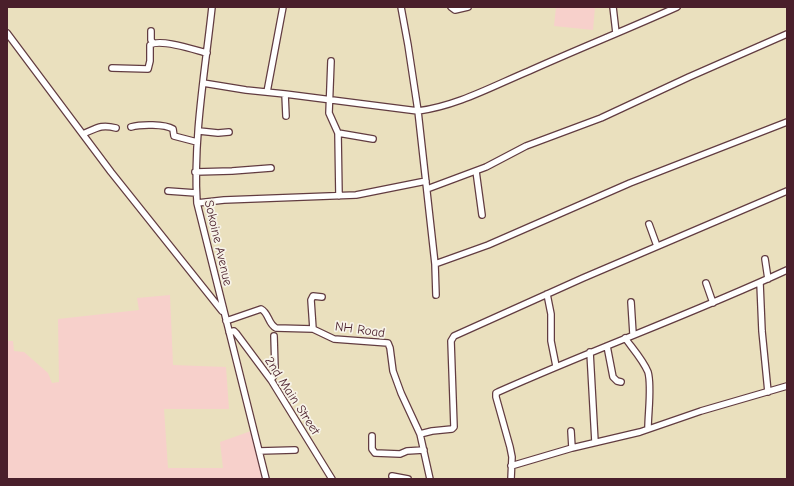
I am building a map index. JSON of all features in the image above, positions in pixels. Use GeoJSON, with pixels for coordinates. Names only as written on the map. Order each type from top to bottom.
{"type":"FeatureCollection","features":[{"type":"Feature","properties":{"kind":"street","name":"Sokoine Avenue"},"geometry":{"type":"LineString","coordinates":[[212,7],[197,142],[195,172],[197,203],[223,312],[266,479]]}},
{"type":"Feature","properties":{"kind":"street"},"geometry":{"type":"LineString","coordinates":[[267,92],[283,7]]}},
{"type":"Feature","properties":{"kind":"street"},"geometry":{"type":"LineString","coordinates":[[401,7],[418,111],[435,264],[436,295]]}},
{"type":"Feature","properties":{"kind":"street"},"geometry":{"type":"LineString","coordinates":[[451,7],[454,10],[468,7]]}},
{"type":"Feature","properties":{"kind":"street"},"geometry":{"type":"LineString","coordinates":[[614,7],[616,33]]}},
{"type":"Feature","properties":{"kind":"street"},"geometry":{"type":"LineString","coordinates":[[203,83],[246,90],[418,111],[438,107],[489,89],[677,7]]}},
{"type":"Feature","properties":{"kind":"street"},"geometry":{"type":"LineString","coordinates":[[151,31],[151,40],[154,43]]}},
{"type":"Feature","properties":{"kind":"street"},"geometry":{"type":"LineString","coordinates":[[7,33],[116,178],[223,312]]}},
{"type":"Feature","properties":{"kind":"street"},"geometry":{"type":"LineString","coordinates":[[427,189],[476,171],[526,146],[601,118],[787,34]]}},
{"type":"Feature","properties":{"kind":"street"},"geometry":{"type":"LineString","coordinates":[[112,68],[148,70],[150,61],[150,45],[154,43],[175,45],[207,53]]}},
{"type":"Feature","properties":{"kind":"street"},"geometry":{"type":"LineString","coordinates":[[332,61],[329,113],[338,132],[339,196]]}},
{"type":"Feature","properties":{"kind":"street"},"geometry":{"type":"LineString","coordinates":[[285,94],[286,116]]}},
{"type":"Feature","properties":{"kind":"street"},"geometry":{"type":"LineString","coordinates":[[435,264],[488,245],[636,181],[787,122]]}},
{"type":"Feature","properties":{"kind":"street"},"geometry":{"type":"LineString","coordinates":[[131,127],[140,125],[169,127],[173,129],[174,136],[197,142]]}},
{"type":"Feature","properties":{"kind":"street"},"geometry":{"type":"LineString","coordinates":[[83,134],[100,126],[116,128]]}},
{"type":"Feature","properties":{"kind":"street"},"geometry":{"type":"LineString","coordinates":[[198,131],[218,133],[229,132]]}},
{"type":"Feature","properties":{"kind":"street"},"geometry":{"type":"LineString","coordinates":[[338,132],[373,139]]}},
{"type":"Feature","properties":{"kind":"street"},"geometry":{"type":"LineString","coordinates":[[195,172],[232,172],[272,168]]}},
{"type":"Feature","properties":{"kind":"street"},"geometry":{"type":"LineString","coordinates":[[476,171],[482,215]]}},
{"type":"Feature","properties":{"kind":"street"},"geometry":{"type":"LineString","coordinates":[[197,203],[224,200],[364,194],[426,181]]}},
{"type":"Feature","properties":{"kind":"street"},"geometry":{"type":"LineString","coordinates":[[168,191],[196,193]]}},
{"type":"Feature","properties":{"kind":"street"},"geometry":{"type":"LineString","coordinates":[[420,434],[432,431],[449,430],[454,427],[451,339],[459,333],[787,191]]}},
{"type":"Feature","properties":{"kind":"street"},"geometry":{"type":"LineString","coordinates":[[649,224],[657,246]]}},
{"type":"Feature","properties":{"kind":"street"},"geometry":{"type":"LineString","coordinates":[[765,258],[768,279]]}},
{"type":"Feature","properties":{"kind":"street"},"geometry":{"type":"LineString","coordinates":[[511,479],[510,447],[496,393],[633,334],[713,303],[787,270]]}},
{"type":"Feature","properties":{"kind":"street"},"geometry":{"type":"LineString","coordinates":[[706,283],[713,303]]}},
{"type":"Feature","properties":{"kind":"street"},"geometry":{"type":"LineString","coordinates":[[760,283],[762,331],[768,392]]}},
{"type":"Feature","properties":{"kind":"street"},"geometry":{"type":"LineString","coordinates":[[547,294],[551,314],[551,341],[556,366]]}},
{"type":"Feature","properties":{"kind":"street"},"geometry":{"type":"LineString","coordinates":[[313,329],[311,300],[313,296],[322,297]]}},
{"type":"Feature","properties":{"kind":"street"},"geometry":{"type":"LineString","coordinates":[[631,302],[633,334]]}},
{"type":"Feature","properties":{"kind":"street","name":"NH Road"},"geometry":{"type":"LineString","coordinates":[[226,321],[261,309],[264,311],[273,327],[276,328],[313,329],[334,339],[385,342],[389,345],[393,371],[420,434],[430,479]]}},
{"type":"Feature","properties":{"kind":"street","name":"2nd Main Street"},"geometry":{"type":"LineString","coordinates":[[229,332],[234,331],[236,333],[271,380],[332,479]]}},
{"type":"Feature","properties":{"kind":"street"},"geometry":{"type":"LineString","coordinates":[[271,380],[275,369],[274,336]]}},
{"type":"Feature","properties":{"kind":"street"},"geometry":{"type":"LineString","coordinates":[[625,338],[639,356],[648,374],[648,429]]}},
{"type":"Feature","properties":{"kind":"street"},"geometry":{"type":"LineString","coordinates":[[606,346],[613,377],[617,381],[621,382]]}},
{"type":"Feature","properties":{"kind":"street"},"geometry":{"type":"LineString","coordinates":[[590,352],[595,442]]}},
{"type":"Feature","properties":{"kind":"street"},"geometry":{"type":"LineString","coordinates":[[511,466],[572,448],[648,429],[701,411],[787,386]]}},
{"type":"Feature","properties":{"kind":"street"},"geometry":{"type":"LineString","coordinates":[[571,431],[572,448]]}},
{"type":"Feature","properties":{"kind":"street"},"geometry":{"type":"LineString","coordinates":[[372,436],[372,449],[374,453],[400,454],[407,451],[424,450]]}},
{"type":"Feature","properties":{"kind":"street"},"geometry":{"type":"LineString","coordinates":[[259,451],[295,450]]}},
{"type":"Feature","properties":{"kind":"street"},"geometry":{"type":"LineString","coordinates":[[392,476],[408,479]]}},
{"type":"Feature","properties":{"kind":"shaded area"},"geometry":{"type":"Polygon","coordinates":[[[556,7],[595,7],[593,30],[554,26],[556,7]]]}},
{"type":"Feature","properties":{"kind":"shaded area"},"geometry":{"type":"Polygon","coordinates":[[[170,295],[173,365],[226,367],[229,409],[164,409],[168,468],[223,468],[220,442],[251,431],[263,479],[7,479],[7,341],[13,341],[14,351],[24,352],[48,373],[52,383],[59,382],[58,319],[139,310],[137,298],[170,295]]]}}]}
